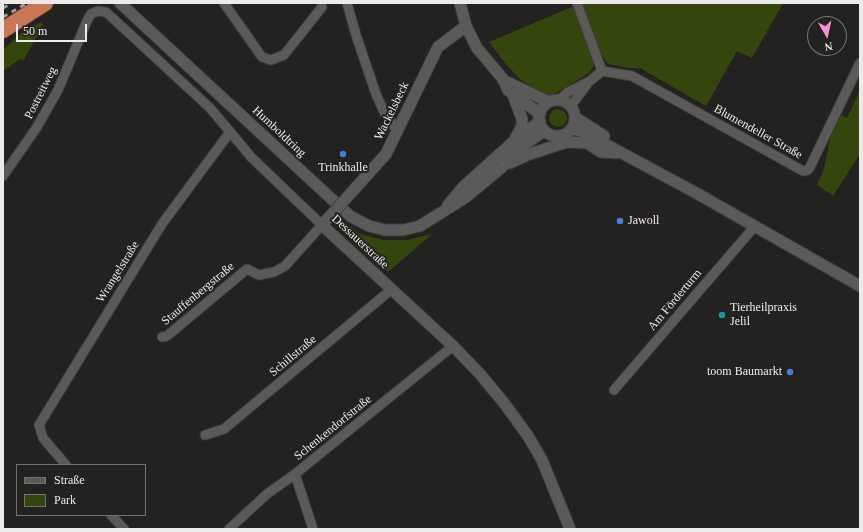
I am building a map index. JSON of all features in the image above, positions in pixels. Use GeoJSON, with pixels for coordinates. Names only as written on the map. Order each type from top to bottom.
{"type":"FeatureCollection","features":[{"type":"Feature","properties":{"kind":"highway"},"geometry":{"type":"LineString","coordinates":[[3,30],[45,3]]}},
{"type":"Feature","properties":{"kind":"street","name":"Humboldtring"},"geometry":{"type":"LineString","coordinates":[[120,3],[350,216],[369,226],[385,230],[403,230],[420,226],[438,216],[466,197],[501,168],[521,147],[541,122]]}},
{"type":"Feature","properties":{"kind":"street"},"geometry":{"type":"LineString","coordinates":[[224,3],[262,57],[271,60],[284,56],[325,4]]}},
{"type":"Feature","properties":{"kind":"street"},"geometry":{"type":"LineString","coordinates":[[347,3],[376,94],[384,112],[398,132]]}},
{"type":"Feature","properties":{"kind":"street"},"geometry":{"type":"LineString","coordinates":[[460,3],[466,26],[477,48],[503,79],[513,95],[522,119],[519,134],[513,142]]}},
{"type":"Feature","properties":{"kind":"street"},"geometry":{"type":"LineString","coordinates":[[541,122],[542,108],[590,80],[602,71],[577,3]]}},
{"type":"Feature","properties":{"kind":"street","name":"Dessauerstraße"},"geometry":{"type":"LineString","coordinates":[[92,14],[98,11],[106,12],[210,108],[252,158],[453,346],[480,374],[528,436],[542,460],[570,529]]}},
{"type":"Feature","properties":{"kind":"street","name":"Postreitweg"},"geometry":{"type":"LineString","coordinates":[[3,176],[44,115],[58,90],[86,21],[92,14]]}},
{"type":"Feature","properties":{"kind":"street","name":"Wackelsbeck"},"geometry":{"type":"LineString","coordinates":[[322,225],[386,154],[438,47],[443,41],[466,26]]}},
{"type":"Feature","properties":{"kind":"street","name":"Blumendeller Straße"},"geometry":{"type":"LineString","coordinates":[[602,71],[632,76],[803,171],[808,170],[810,167],[860,63]]}},
{"type":"Feature","properties":{"kind":"street"},"geometry":{"type":"LineString","coordinates":[[503,79],[554,101],[571,106]]}},
{"type":"Feature","properties":{"kind":"street"},"geometry":{"type":"LineString","coordinates":[[571,106],[590,80]]}},
{"type":"Feature","properties":{"kind":"street"},"geometry":{"type":"LineString","coordinates":[[513,95],[541,122],[551,135],[558,136],[566,134],[572,129],[576,118]]}},
{"type":"Feature","properties":{"kind":"street"},"geometry":{"type":"LineString","coordinates":[[571,106],[576,118],[608,138],[622,153]]}},
{"type":"Feature","properties":{"kind":"street","name":"Humboldtring"},"geometry":{"type":"LineString","coordinates":[[438,216],[464,186],[513,142],[541,122]]}},
{"type":"Feature","properties":{"kind":"street"},"geometry":{"type":"LineString","coordinates":[[572,129],[622,153],[860,286]]}},
{"type":"Feature","properties":{"kind":"street","name":"Wrangelstraße"},"geometry":{"type":"LineString","coordinates":[[65,464],[40,433],[39,425],[158,231],[230,132]]}},
{"type":"Feature","properties":{"kind":"street"},"geometry":{"type":"LineString","coordinates":[[501,168],[527,155],[567,142],[586,143],[601,152],[622,153]]}},
{"type":"Feature","properties":{"kind":"street","name":"Stauffenbergstraße"},"geometry":{"type":"LineString","coordinates":[[162,337],[167,336],[247,269],[259,275],[274,272],[285,266],[322,225]]}},
{"type":"Feature","properties":{"kind":"street","name":"Am Förderturm"},"geometry":{"type":"LineString","coordinates":[[614,390],[755,226]]}},
{"type":"Feature","properties":{"kind":"street","name":"Schillstraße"},"geometry":{"type":"LineString","coordinates":[[205,435],[224,429],[392,289]]}},
{"type":"Feature","properties":{"kind":"street","name":"Schenkendorfstraße"},"geometry":{"type":"LineString","coordinates":[[229,529],[267,494],[295,474],[453,346]]}},
{"type":"Feature","properties":{"kind":"street"},"geometry":{"type":"LineString","coordinates":[[295,474],[313,529]]}},
{"type":"Feature","properties":{"kind":"street"},"geometry":{"type":"LineString","coordinates":[[112,516],[124,529]]}},
{"type":"Feature","properties":{"kind":"green space"},"geometry":{"type":"Polygon","coordinates":[[[581,3],[783,3],[752,58],[737,51],[706,106],[640,68],[629,68],[608,64],[601,54],[589,73],[556,93],[547,95],[540,93],[520,79],[504,62],[489,42],[581,3]]]}},
{"type":"Feature","properties":{"kind":"green space"},"geometry":{"type":"Polygon","coordinates":[[[41,22],[43,24],[24,60],[20,59],[3,71],[3,50],[22,32],[41,22]]]}},
{"type":"Feature","properties":{"kind":"green space"},"geometry":{"type":"Polygon","coordinates":[[[860,90],[860,154],[833,196],[817,185],[824,169],[830,138],[840,114],[847,118],[860,90]]]}},
{"type":"Feature","properties":{"kind":"green space"},"geometry":{"type":"Polygon","coordinates":[[[558,109],[564,112],[567,118],[564,124],[558,127],[552,124],[549,118],[552,112],[558,109]]]}},
{"type":"Feature","properties":{"kind":"green space"},"geometry":{"type":"Polygon","coordinates":[[[341,219],[358,233],[383,240],[407,240],[432,234],[388,272],[338,228],[337,224],[341,219]]]}},
{"type":"Feature","properties":{"kind":"railway"},"geometry":{"type":"LineString","coordinates":[[3,8],[12,3]]}},
{"type":"Feature","properties":{"kind":"railway"},"geometry":{"type":"LineString","coordinates":[[3,17],[27,3]]}},
{"type":"Feature","properties":{"kind":"place","name":"Trinkhalle"},"geometry":{"type":"Point","coordinates":[343,154]}},
{"type":"Feature","properties":{"kind":"place","name":"Jawoll"},"geometry":{"type":"Point","coordinates":[620,221]}},
{"type":"Feature","properties":{"kind":"place","name":"Tierheilpraxis Jelil"},"geometry":{"type":"Point","coordinates":[722,315]}},
{"type":"Feature","properties":{"kind":"place","name":"toom Baumarkt"},"geometry":{"type":"Point","coordinates":[790,372]}}]}
